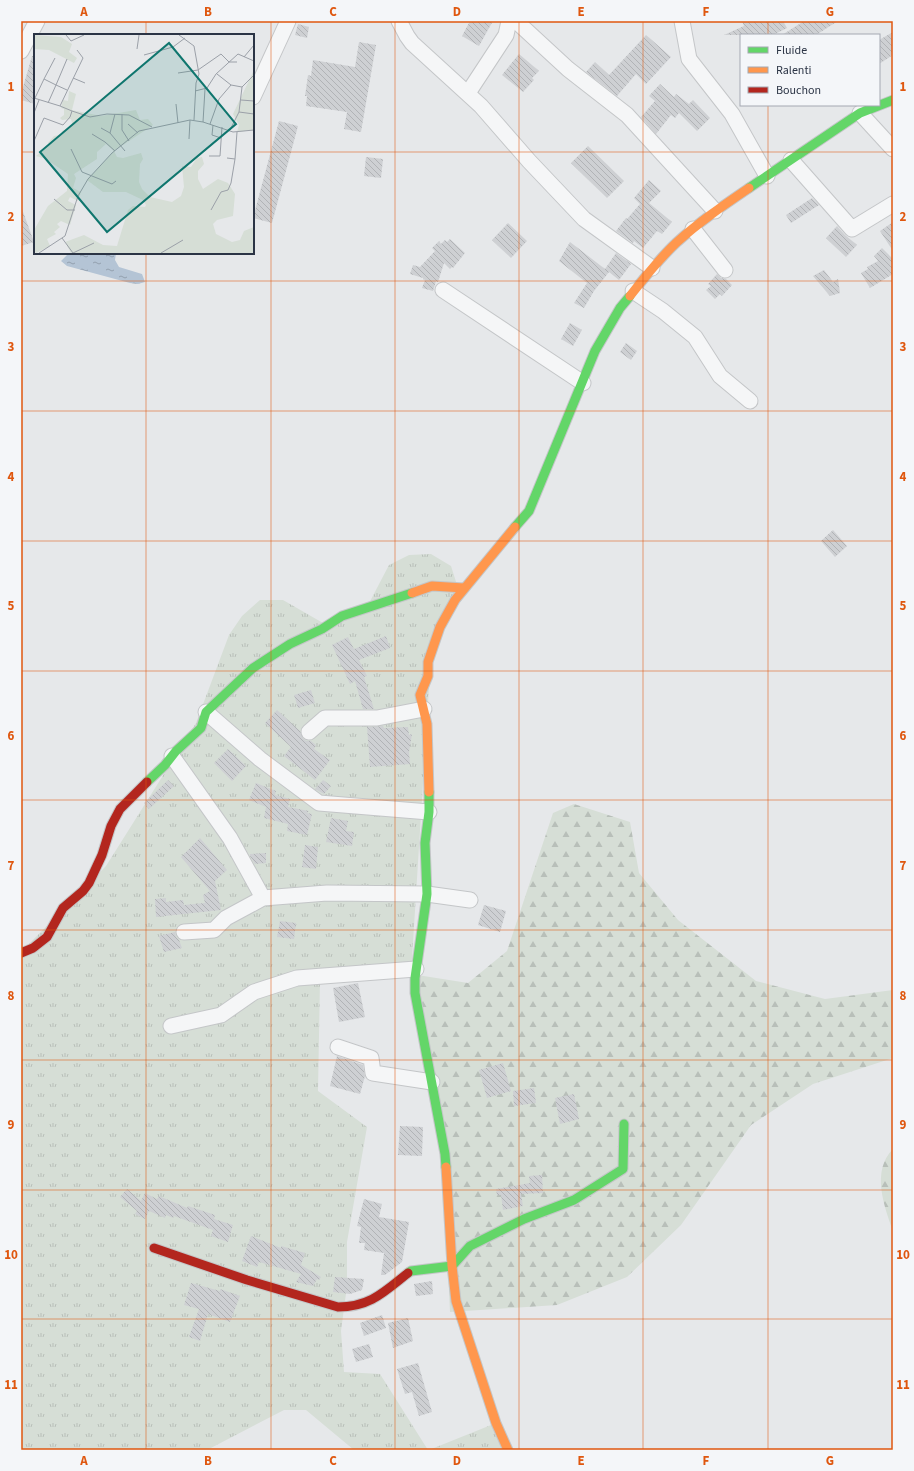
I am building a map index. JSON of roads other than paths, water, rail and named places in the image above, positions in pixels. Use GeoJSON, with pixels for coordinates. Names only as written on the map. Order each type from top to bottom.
{"type":"FeatureCollection","features":[{"type":"Feature","properties":{"kind":"street"},"geometry":{"type":"LineString","coordinates":[[21,51],[37,21]]}},
{"type":"Feature","properties":{"kind":"street"},"geometry":{"type":"LineString","coordinates":[[254,95],[288,21]]}},
{"type":"Feature","properties":{"kind":"street"},"geometry":{"type":"LineString","coordinates":[[400,21],[412,43],[481,106],[529,162],[584,219],[652,268]]}},
{"type":"Feature","properties":{"kind":"street"},"geometry":{"type":"LineString","coordinates":[[468,94],[506,35],[509,21]]}},
{"type":"Feature","properties":{"kind":"street"},"geometry":{"type":"LineString","coordinates":[[516,21],[568,69],[627,115],[715,211]]}},
{"type":"Feature","properties":{"kind":"street"},"geometry":{"type":"LineString","coordinates":[[682,21],[689,59],[732,114],[767,176]]}},
{"type":"Feature","properties":{"kind":"street"},"geometry":{"type":"LineString","coordinates":[[880,105],[893,100]]}},
{"type":"Feature","properties":{"kind":"street"},"geometry":{"type":"LineString","coordinates":[[508,1450],[496,1423],[456,1301],[452,1266],[445,1154],[415,993],[416,969],[427,894],[426,843],[429,812],[428,724],[420,695],[428,676],[428,662],[440,627],[455,600],[529,512],[595,351],[620,308],[633,291],[676,243],[715,211],[860,113],[878,106]]}},
{"type":"Feature","properties":{"kind":"street"},"geometry":{"type":"LineString","coordinates":[[860,113],[893,149]]}},
{"type":"Feature","properties":{"kind":"street"},"geometry":{"type":"LineString","coordinates":[[791,160],[852,229],[893,204]]}},
{"type":"Feature","properties":{"kind":"street"},"geometry":{"type":"LineString","coordinates":[[693,229],[725,270]]}},
{"type":"Feature","properties":{"kind":"street"},"geometry":{"type":"LineString","coordinates":[[443,290],[583,383]]}},
{"type":"Feature","properties":{"kind":"street"},"geometry":{"type":"LineString","coordinates":[[633,291],[663,311],[695,338],[720,376],[750,401]]}},
{"type":"Feature","properties":{"kind":"street"},"geometry":{"type":"LineString","coordinates":[[21,953],[33,948],[47,937],[63,908],[89,884],[102,855],[114,817],[120,809],[152,778],[188,739],[201,728],[206,712],[253,668],[290,644],[322,629],[342,616],[432,586],[464,588]]}},
{"type":"Feature","properties":{"kind":"street"},"geometry":{"type":"LineString","coordinates":[[309,732],[325,718],[377,718],[424,709]]}},
{"type":"Feature","properties":{"kind":"street"},"geometry":{"type":"LineString","coordinates":[[206,712],[260,759],[319,803],[429,812]]}},
{"type":"Feature","properties":{"kind":"street"},"geometry":{"type":"LineString","coordinates":[[172,756],[230,838],[262,898]]}},
{"type":"Feature","properties":{"kind":"street"},"geometry":{"type":"LineString","coordinates":[[184,932],[214,930],[226,918],[262,898],[327,893],[427,894],[470,900]]}},
{"type":"Feature","properties":{"kind":"street"},"geometry":{"type":"LineString","coordinates":[[171,1026],[221,1015],[254,992],[297,978],[416,969]]}},
{"type":"Feature","properties":{"kind":"street"},"geometry":{"type":"LineString","coordinates":[[338,1047],[371,1058],[373,1073],[432,1082]]}},
{"type":"Feature","properties":{"kind":"street"},"geometry":{"type":"LineString","coordinates":[[154,1248],[247,1280],[338,1307],[349,1307],[373,1300],[411,1271],[452,1266],[470,1246],[524,1219],[574,1200],[623,1169],[624,1124]]}},
{"type":"Feature","properties":{"kind":"water"},"geometry":{"type":"Polygon","coordinates":[[[116,254],[115,260],[119,267],[142,274],[145,282],[138,284],[130,283],[67,266],[61,261],[67,255],[116,254]]]}}]}
